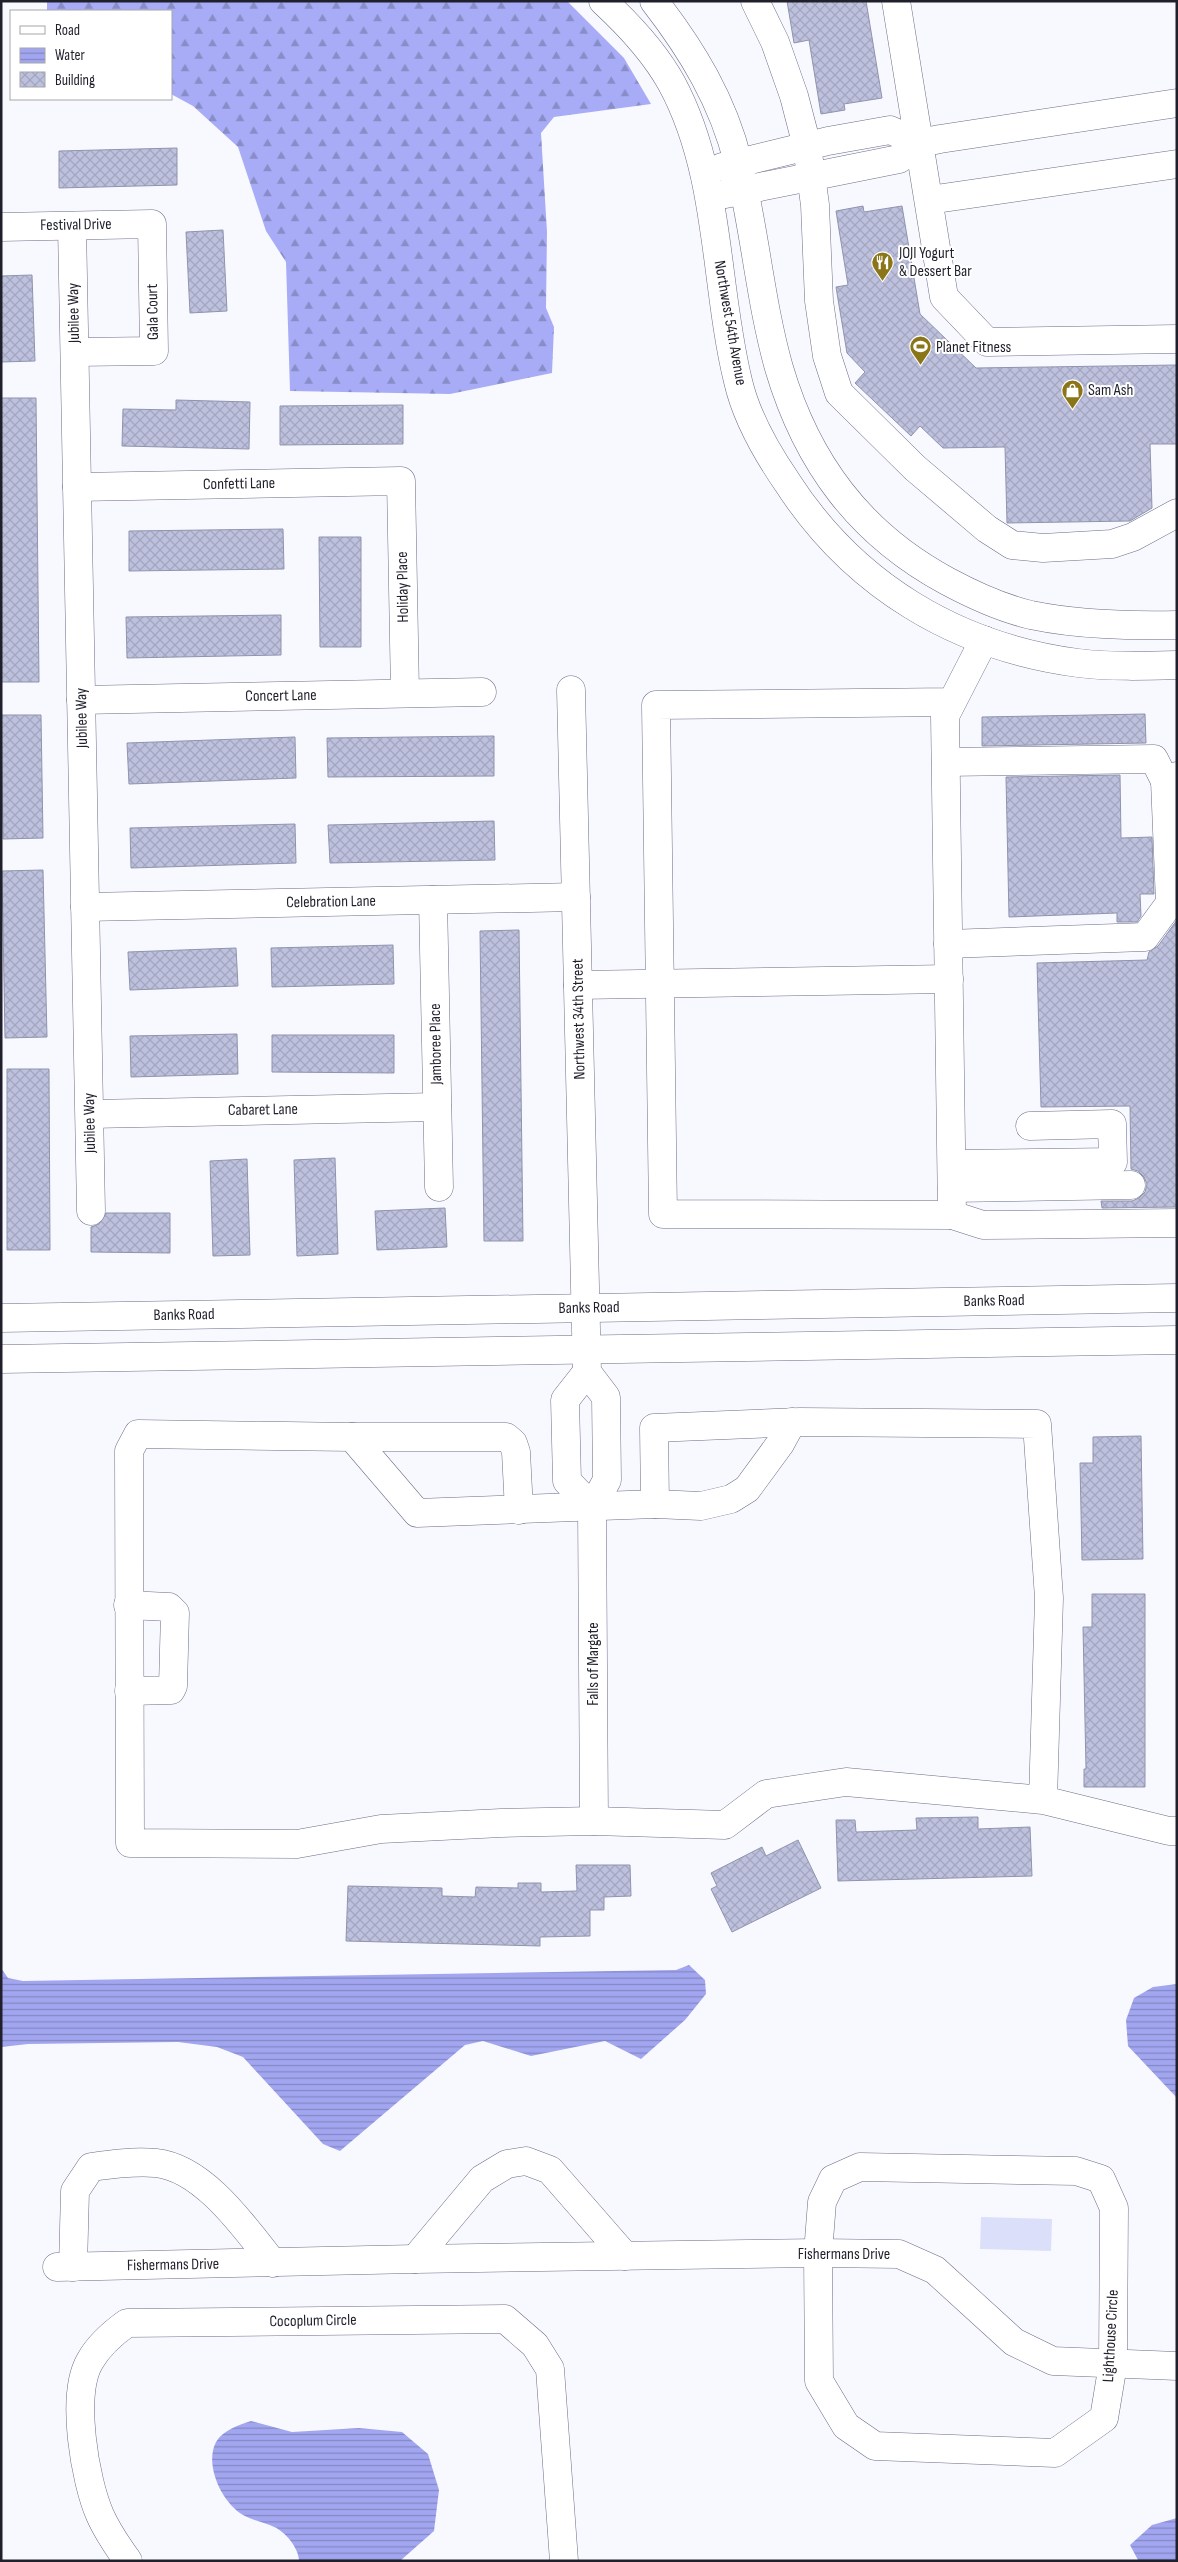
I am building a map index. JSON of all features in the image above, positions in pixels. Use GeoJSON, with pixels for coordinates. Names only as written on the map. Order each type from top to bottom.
{"type":"FeatureCollection","features":[{"type":"Feature","properties":{"kind":"street","name":"Northwest 54th Avenue"},"geometry":{"type":"LineString","coordinates":[[603,1],[625,21],[672,83],[691,126],[706,185],[738,382],[766,450],[803,507],[842,552],[894,596],[962,632],[1025,653],[1080,663],[1177,665]]}},
{"type":"Feature","properties":{"kind":"street"},"geometry":{"type":"LineString","coordinates":[[654,1],[701,68],[724,117],[738,162],[763,297],[779,368],[802,431],[832,484],[871,528],[918,565],[968,593],[1029,614],[1082,623],[1177,625]]}},
{"type":"Feature","properties":{"kind":"street"},"geometry":{"type":"LineString","coordinates":[[755,1],[775,42],[794,96],[807,146],[812,177],[819,301],[827,356],[839,393],[915,468],[986,529],[1012,545],[1044,548],[1112,544],[1134,537],[1177,513]]}},
{"type":"Feature","properties":{"kind":"street"},"geometry":{"type":"LineString","coordinates":[[896,1],[944,297],[987,342],[1177,339]]}},
{"type":"Feature","properties":{"kind":"street"},"geometry":{"type":"LineString","coordinates":[[706,185],[743,190],[900,159],[920,143],[1177,102]]}},
{"type":"Feature","properties":{"kind":"street"},"geometry":{"type":"LineString","coordinates":[[706,185],[738,162],[807,146],[890,130],[920,143]]}},
{"type":"Feature","properties":{"kind":"street"},"geometry":{"type":"LineString","coordinates":[[929,200],[1177,164]]}},
{"type":"Feature","properties":{"kind":"street","name":"Festival Drive"},"geometry":{"type":"LineString","coordinates":[[1,227],[152,224]]}},
{"type":"Feature","properties":{"kind":"street","name":"Gala Court"},"geometry":{"type":"LineString","coordinates":[[75,352],[154,351],[152,224]]}},
{"type":"Feature","properties":{"kind":"street","name":"Jubilee Way"},"geometry":{"type":"LineString","coordinates":[[72,226],[91,1210]]}},
{"type":"Feature","properties":{"kind":"street","name":"Confetti Lane"},"geometry":{"type":"LineString","coordinates":[[77,487],[401,481]]}},
{"type":"Feature","properties":{"kind":"street","name":"Holiday Place"},"geometry":{"type":"LineString","coordinates":[[401,481],[405,693]]}},
{"type":"Feature","properties":{"kind":"street"},"geometry":{"type":"LineString","coordinates":[[952,1215],[945,716],[984,640]]}},
{"type":"Feature","properties":{"kind":"street","name":"Northwest 34th Street"},"geometry":{"type":"LineString","coordinates":[[571,690],[587,1360]]}},
{"type":"Feature","properties":{"kind":"street","name":"Concert Lane"},"geometry":{"type":"LineString","coordinates":[[82,700],[482,692]]}},
{"type":"Feature","properties":{"kind":"street"},"geometry":{"type":"LineString","coordinates":[[952,702],[656,705],[663,1214],[952,1215],[983,1225],[1177,1223]]}},
{"type":"Feature","properties":{"kind":"street"},"geometry":{"type":"LineString","coordinates":[[946,762],[1154,759],[1171,779],[1170,903],[1145,937],[948,944]]}},
{"type":"Feature","properties":{"kind":"street","name":"Celebration Lane"},"geometry":{"type":"LineString","coordinates":[[85,907],[576,897]]}},
{"type":"Feature","properties":{"kind":"street","name":"Jamboree Place"},"geometry":{"type":"LineString","coordinates":[[433,900],[439,1188]]}},
{"type":"Feature","properties":{"kind":"street"},"geometry":{"type":"LineString","coordinates":[[578,985],[660,982],[949,979]]}},
{"type":"Feature","properties":{"kind":"street","name":"Cabaret Lane"},"geometry":{"type":"LineString","coordinates":[[90,1114],[437,1107]]}},
{"type":"Feature","properties":{"kind":"street"},"geometry":{"type":"LineString","coordinates":[[952,1176],[1113,1162],[1112,1124],[1030,1126]]}},
{"type":"Feature","properties":{"kind":"street"},"geometry":{"type":"LineString","coordinates":[[952,1176],[1131,1185]]}},
{"type":"Feature","properties":{"kind":"street","name":"Banks Road"},"geometry":{"type":"LineString","coordinates":[[1,1318],[1177,1298]]}},
{"type":"Feature","properties":{"kind":"street"},"geometry":{"type":"LineString","coordinates":[[1,1359],[587,1360],[1177,1340]]}},
{"type":"Feature","properties":{"kind":"street"},"geometry":{"type":"LineString","coordinates":[[587,1360],[565,1400],[567,1481],[592,1507]]}},
{"type":"Feature","properties":{"kind":"street","name":"Falls of Margate"},"geometry":{"type":"LineString","coordinates":[[587,1360],[606,1397],[607,1480],[592,1507],[594,1821]]}},
{"type":"Feature","properties":{"kind":"street"},"geometry":{"type":"LineString","coordinates":[[655,1504],[654,1428],[792,1422],[1037,1424],[1049,1598],[1043,1800]]}},
{"type":"Feature","properties":{"kind":"street"},"geometry":{"type":"LineString","coordinates":[[352,1437],[417,1513],[655,1504],[701,1506],[731,1499],[747,1489],[780,1444],[792,1422]]}},
{"type":"Feature","properties":{"kind":"street"},"geometry":{"type":"LineString","coordinates":[[519,1510],[516,1452],[513,1443],[506,1437],[138,1434],[128,1451],[130,1843],[297,1844],[381,1829],[594,1821],[724,1825],[766,1794],[846,1782],[1043,1800],[1169,1831],[1177,1831]]}},
{"type":"Feature","properties":{"kind":"street"},"geometry":{"type":"LineString","coordinates":[[128,1605],[169,1607],[175,1613],[174,1686],[171,1690],[129,1691]]}},
{"type":"Feature","properties":{"kind":"street"},"geometry":{"type":"LineString","coordinates":[[415,2259],[482,2179],[506,2164],[526,2161],[550,2170],[625,2256]]}},
{"type":"Feature","properties":{"kind":"street","name":"Fishermans Drive"},"geometry":{"type":"LineString","coordinates":[[273,2263],[229,2208],[186,2173],[157,2163],[117,2163],[91,2167],[75,2191],[65,2267],[273,2263],[415,2259],[818,2253],[899,2254],[935,2270],[1014,2342],[1053,2361],[1177,2366]]}},
{"type":"Feature","properties":{"kind":"street","name":"Lighthouse Circle"},"geometry":{"type":"LineString","coordinates":[[860,2167],[1076,2171],[1101,2179],[1114,2208],[1112,2364],[1104,2418],[1055,2453],[875,2446],[846,2426],[819,2381],[818,2253],[822,2202],[833,2179],[860,2167]]}},
{"type":"Feature","properties":{"kind":"street","name":"Cocoplum Circle"},"geometry":{"type":"LineString","coordinates":[[128,2561],[100,2515],[83,2453],[80,2397],[89,2362],[110,2336],[127,2323],[505,2319],[535,2344],[550,2369],[564,2561]]}},
{"type":"Feature","properties":{"kind":"green space"},"geometry":{"type":"Polygon","coordinates":[[[47,1],[567,1],[624,58],[651,104],[554,117],[541,133],[547,232],[546,308],[554,327],[552,373],[450,394],[290,391],[286,262],[266,231],[238,147],[193,106],[172,95],[172,10],[47,10],[47,1]]]}},
{"type":"Feature","properties":{"kind":"shaded area"},"geometry":{"type":"Polygon","coordinates":[[[981,2217],[1052,2219],[1051,2251],[980,2249],[981,2217]]]}},
{"type":"Feature","properties":{"kind":"water"},"geometry":{"type":"Polygon","coordinates":[[[689,1965],[705,1980],[706,1994],[685,2020],[641,2059],[605,2041],[531,2056],[483,2041],[465,2045],[340,2151],[323,2144],[243,2057],[217,2047],[178,2042],[28,2044],[1,2047],[1,1968],[8,1978],[23,1981],[676,1970],[689,1965]]]}},
{"type":"Feature","properties":{"kind":"water"},"geometry":{"type":"Polygon","coordinates":[[[1177,1984],[1177,2098],[1128,2046],[1126,2020],[1134,1998],[1153,1987],[1177,1984]]]}},
{"type":"Feature","properties":{"kind":"water"},"geometry":{"type":"Polygon","coordinates":[[[251,2421],[292,2432],[359,2428],[402,2432],[428,2454],[439,2490],[434,2531],[400,2561],[299,2561],[296,2549],[285,2535],[278,2529],[243,2515],[235,2509],[228,2502],[217,2483],[212,2461],[216,2442],[227,2431],[251,2421]]]}},
{"type":"Feature","properties":{"kind":"water"},"geometry":{"type":"Polygon","coordinates":[[[1177,2518],[1177,2561],[1138,2560],[1130,2545],[1152,2525],[1177,2518]]]}},
{"type":"Feature","properties":{"kind":"building"},"geometry":{"type":"Polygon","coordinates":[[[787,1],[866,1],[882,98],[844,104],[845,110],[821,114],[809,40],[794,43],[787,1]]]}},
{"type":"Feature","properties":{"kind":"building"},"geometry":{"type":"Polygon","coordinates":[[[177,148],[177,185],[59,188],[59,151],[177,148]]]}},
{"type":"Feature","properties":{"kind":"building"},"geometry":{"type":"Polygon","coordinates":[[[863,206],[864,212],[902,206],[920,314],[976,368],[1177,365],[1177,444],[1150,444],[1152,508],[1130,521],[1007,523],[1005,447],[943,448],[920,426],[911,436],[855,383],[865,372],[847,353],[836,287],[848,285],[836,211],[863,206]]]}},
{"type":"Feature","properties":{"kind":"building"},"geometry":{"type":"Polygon","coordinates":[[[223,230],[227,311],[190,313],[186,232],[223,230]]]}},
{"type":"Feature","properties":{"kind":"building"},"geometry":{"type":"Polygon","coordinates":[[[32,275],[35,361],[1,362],[1,276],[32,275]]]}},
{"type":"Feature","properties":{"kind":"building"},"geometry":{"type":"Polygon","coordinates":[[[1,398],[36,398],[39,682],[1,682],[1,398]]]}},
{"type":"Feature","properties":{"kind":"building"},"geometry":{"type":"Polygon","coordinates":[[[176,400],[250,402],[249,449],[122,446],[123,409],[176,410],[176,400]]]}},
{"type":"Feature","properties":{"kind":"building"},"geometry":{"type":"Polygon","coordinates":[[[403,405],[403,444],[280,445],[280,406],[403,405]]]}},
{"type":"Feature","properties":{"kind":"building"},"geometry":{"type":"Polygon","coordinates":[[[283,529],[284,569],[129,571],[129,531],[283,529]]]}},
{"type":"Feature","properties":{"kind":"building"},"geometry":{"type":"Polygon","coordinates":[[[319,537],[361,537],[361,647],[320,647],[319,537]]]}},
{"type":"Feature","properties":{"kind":"building"},"geometry":{"type":"Polygon","coordinates":[[[281,615],[281,655],[127,658],[126,617],[281,615]]]}},
{"type":"Feature","properties":{"kind":"building"},"geometry":{"type":"Polygon","coordinates":[[[1145,714],[1146,743],[982,746],[982,717],[1145,714]]]}},
{"type":"Feature","properties":{"kind":"building"},"geometry":{"type":"Polygon","coordinates":[[[1,715],[41,715],[43,838],[3,839],[1,715]]]}},
{"type":"Feature","properties":{"kind":"building"},"geometry":{"type":"Polygon","coordinates":[[[494,736],[494,776],[328,777],[327,738],[494,736]]]}},
{"type":"Feature","properties":{"kind":"building"},"geometry":{"type":"Polygon","coordinates":[[[295,737],[296,778],[129,784],[127,743],[295,737]]]}},
{"type":"Feature","properties":{"kind":"building"},"geometry":{"type":"Polygon","coordinates":[[[1120,775],[1121,838],[1152,837],[1154,894],[1140,894],[1141,916],[1137,922],[1117,922],[1117,913],[1009,917],[1006,777],[1120,775]]]}},
{"type":"Feature","properties":{"kind":"building"},"geometry":{"type":"Polygon","coordinates":[[[494,821],[495,860],[330,863],[328,825],[494,821]]]}},
{"type":"Feature","properties":{"kind":"building"},"geometry":{"type":"Polygon","coordinates":[[[295,824],[296,863],[131,868],[130,828],[295,824]]]}},
{"type":"Feature","properties":{"kind":"building"},"geometry":{"type":"Polygon","coordinates":[[[43,870],[47,1037],[5,1038],[2,871],[43,870]]]}},
{"type":"Feature","properties":{"kind":"building"},"geometry":{"type":"Polygon","coordinates":[[[1177,920],[1177,1207],[1102,1208],[1101,1201],[1132,1201],[1139,1198],[1145,1192],[1147,1184],[1144,1177],[1138,1171],[1131,1169],[1130,1106],[1041,1107],[1037,963],[1147,960],[1149,952],[1158,946],[1177,920]]]}},
{"type":"Feature","properties":{"kind":"building"},"geometry":{"type":"Polygon","coordinates":[[[519,930],[523,1241],[484,1241],[480,931],[519,930]]]}},
{"type":"Feature","properties":{"kind":"building"},"geometry":{"type":"Polygon","coordinates":[[[393,945],[394,984],[272,987],[271,948],[393,945]]]}},
{"type":"Feature","properties":{"kind":"building"},"geometry":{"type":"Polygon","coordinates":[[[236,948],[238,986],[130,990],[128,952],[236,948]]]}},
{"type":"Feature","properties":{"kind":"building"},"geometry":{"type":"Polygon","coordinates":[[[237,1034],[238,1074],[131,1077],[130,1036],[237,1034]]]}},
{"type":"Feature","properties":{"kind":"building"},"geometry":{"type":"Polygon","coordinates":[[[272,1035],[394,1035],[394,1073],[272,1072],[272,1035]]]}},
{"type":"Feature","properties":{"kind":"building"},"geometry":{"type":"Polygon","coordinates":[[[7,1069],[49,1069],[50,1250],[7,1250],[7,1069]]]}},
{"type":"Feature","properties":{"kind":"building"},"geometry":{"type":"Polygon","coordinates":[[[335,1158],[338,1254],[297,1256],[294,1160],[335,1158]]]}},
{"type":"Feature","properties":{"kind":"building"},"geometry":{"type":"Polygon","coordinates":[[[247,1159],[250,1255],[213,1256],[210,1161],[247,1159]]]}},
{"type":"Feature","properties":{"kind":"building"},"geometry":{"type":"Polygon","coordinates":[[[445,1208],[447,1247],[377,1250],[375,1211],[445,1208]]]}},
{"type":"Feature","properties":{"kind":"building"},"geometry":{"type":"Polygon","coordinates":[[[106,1213],[170,1213],[170,1253],[91,1252],[91,1227],[99,1224],[106,1213]]]}},
{"type":"Feature","properties":{"kind":"building"},"geometry":{"type":"Polygon","coordinates":[[[1141,1436],[1143,1559],[1082,1560],[1080,1463],[1093,1463],[1093,1437],[1141,1436]]]}},
{"type":"Feature","properties":{"kind":"building"},"geometry":{"type":"Polygon","coordinates":[[[1092,1594],[1145,1594],[1145,1787],[1084,1787],[1084,1769],[1086,1769],[1083,1627],[1092,1627],[1092,1594]]]}},
{"type":"Feature","properties":{"kind":"building"},"geometry":{"type":"Polygon","coordinates":[[[978,1817],[978,1829],[1030,1827],[1032,1876],[838,1881],[836,1820],[855,1820],[856,1832],[917,1830],[916,1818],[978,1817]]]}},
{"type":"Feature","properties":{"kind":"building"},"geometry":{"type":"Polygon","coordinates":[[[798,1840],[821,1888],[732,1932],[711,1889],[717,1886],[711,1873],[762,1847],[766,1856],[798,1840]]]}},
{"type":"Feature","properties":{"kind":"building"},"geometry":{"type":"Polygon","coordinates":[[[576,1865],[630,1865],[631,1896],[604,1897],[604,1910],[590,1910],[590,1936],[540,1937],[540,1946],[346,1941],[348,1886],[442,1888],[442,1896],[475,1897],[476,1887],[518,1888],[518,1883],[541,1883],[541,1892],[577,1891],[576,1865]]]}},
{"type":"Feature","properties":{"kind":"place","name":"JOJI Yogurt & Dessert Bar"},"geometry":{"type":"Point","coordinates":[883,281]}},
{"type":"Feature","properties":{"kind":"place","name":"Planet Fitness"},"geometry":{"type":"Point","coordinates":[920,366]}},
{"type":"Feature","properties":{"kind":"place","name":"Sam Ash"},"geometry":{"type":"Point","coordinates":[1072,409]}}]}
